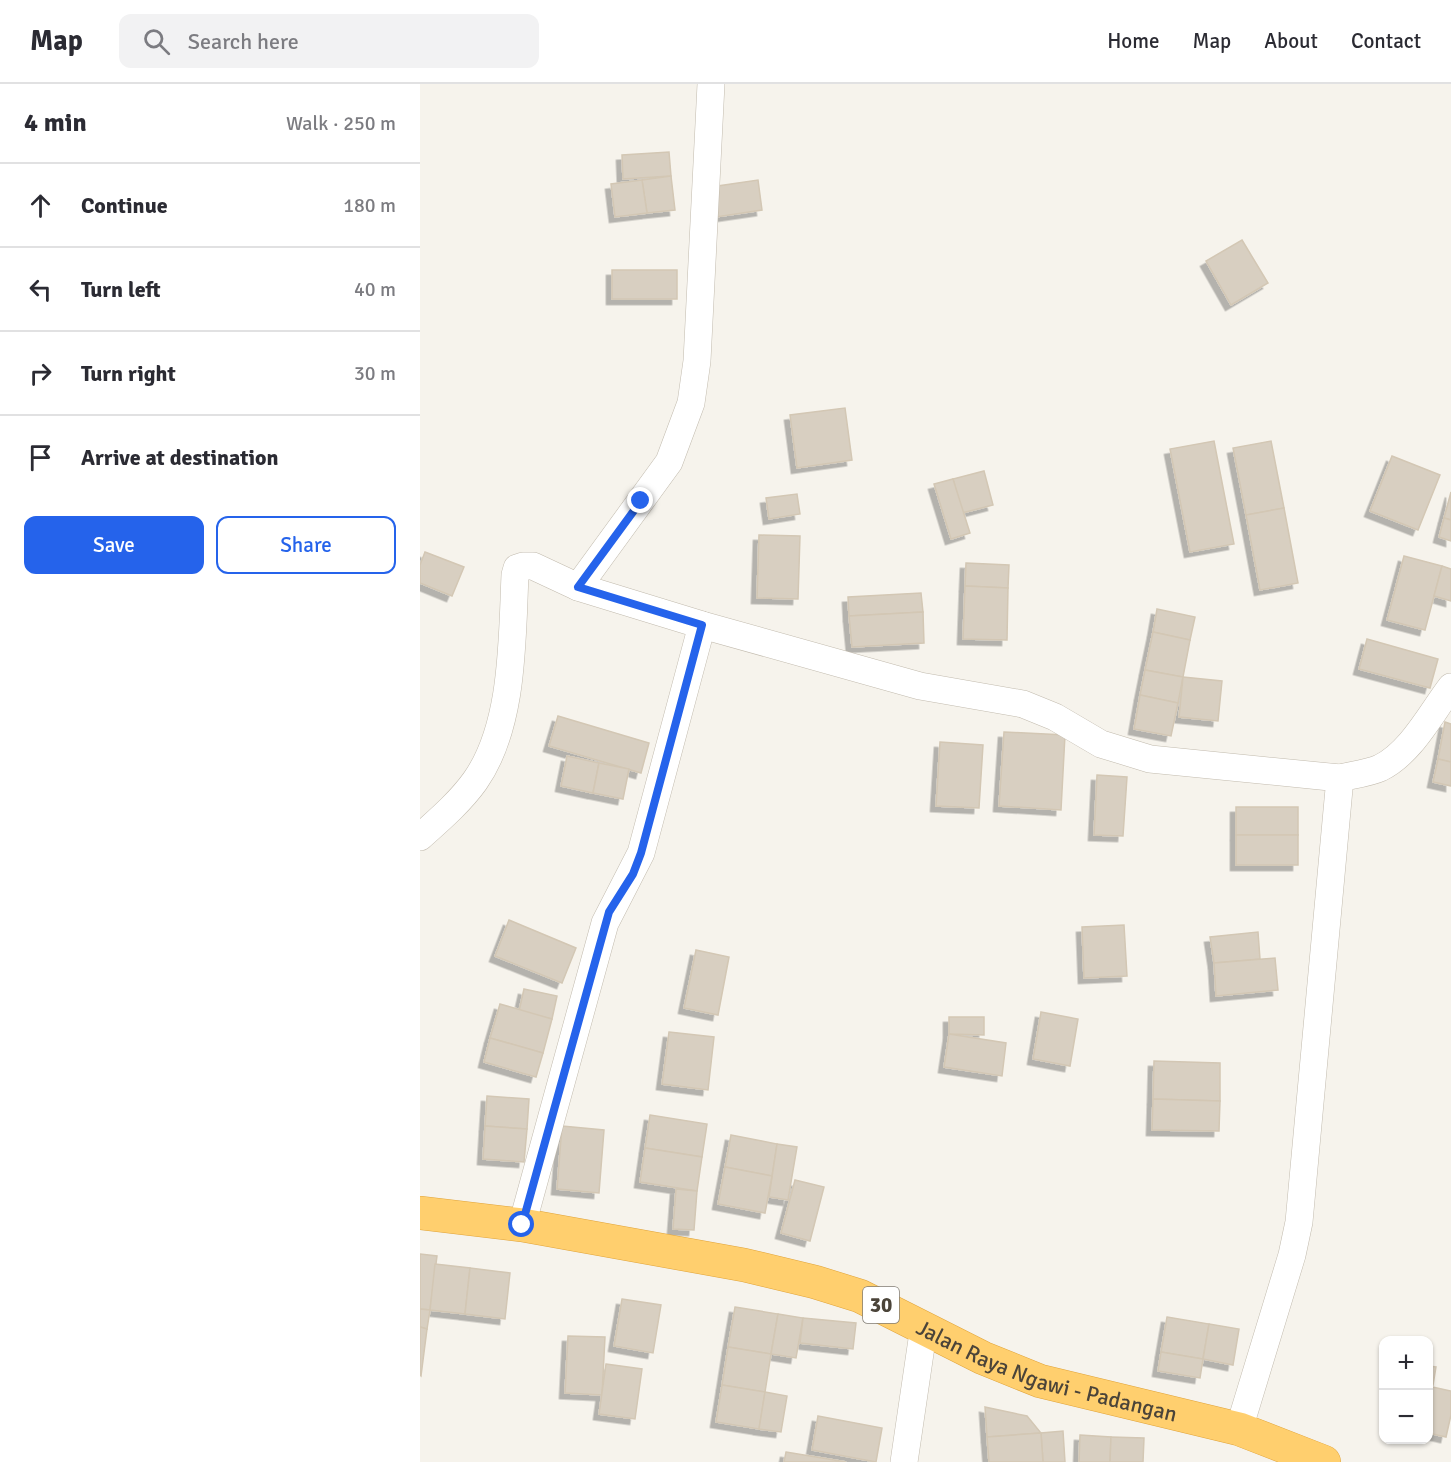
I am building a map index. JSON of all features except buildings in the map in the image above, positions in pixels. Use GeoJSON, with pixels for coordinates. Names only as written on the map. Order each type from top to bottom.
{"type":"FeatureCollection","features":[{"type":"Feature","properties":{"kind":"highway","name":"Jalan Raya Ngawi - Padangan"},"geometry":{"type":"LineString","coordinates":[[420,1213],[522,1225],[744,1265],[815,1282],[860,1296],[924,1326],[983,1358],[1040,1381],[1239,1429],[1324,1462]]}},
{"type":"Feature","properties":{"kind":"street"},"geometry":{"type":"LineString","coordinates":[[578,587],[669,462],[691,403],[698,361],[711,84]]}},
{"type":"Feature","properties":{"kind":"street"},"geometry":{"type":"LineString","coordinates":[[420,837],[475,780],[493,745],[505,702],[512,646],[515,574],[517,568],[523,566],[533,566],[578,587],[702,625],[920,686],[1023,704],[1055,717],[1101,744],[1150,759],[1340,778],[1379,768],[1391,761],[1405,748],[1451,687]]}},
{"type":"Feature","properties":{"kind":"street"},"geometry":{"type":"LineString","coordinates":[[522,1225],[609,912],[633,874],[641,853],[702,625]]}},
{"type":"Feature","properties":{"kind":"street"},"geometry":{"type":"LineString","coordinates":[[1239,1429],[1292,1255],[1299,1222],[1340,778]]}},
{"type":"Feature","properties":{"kind":"street"},"geometry":{"type":"LineString","coordinates":[[904,1462],[924,1326]]}},
{"type":"Feature","properties":{"kind":"route"},"geometry":{"type":"LineString","coordinates":[[522,1225],[605,923],[614,902],[637,866],[702,625],[578,587],[641,501]]}}]}
